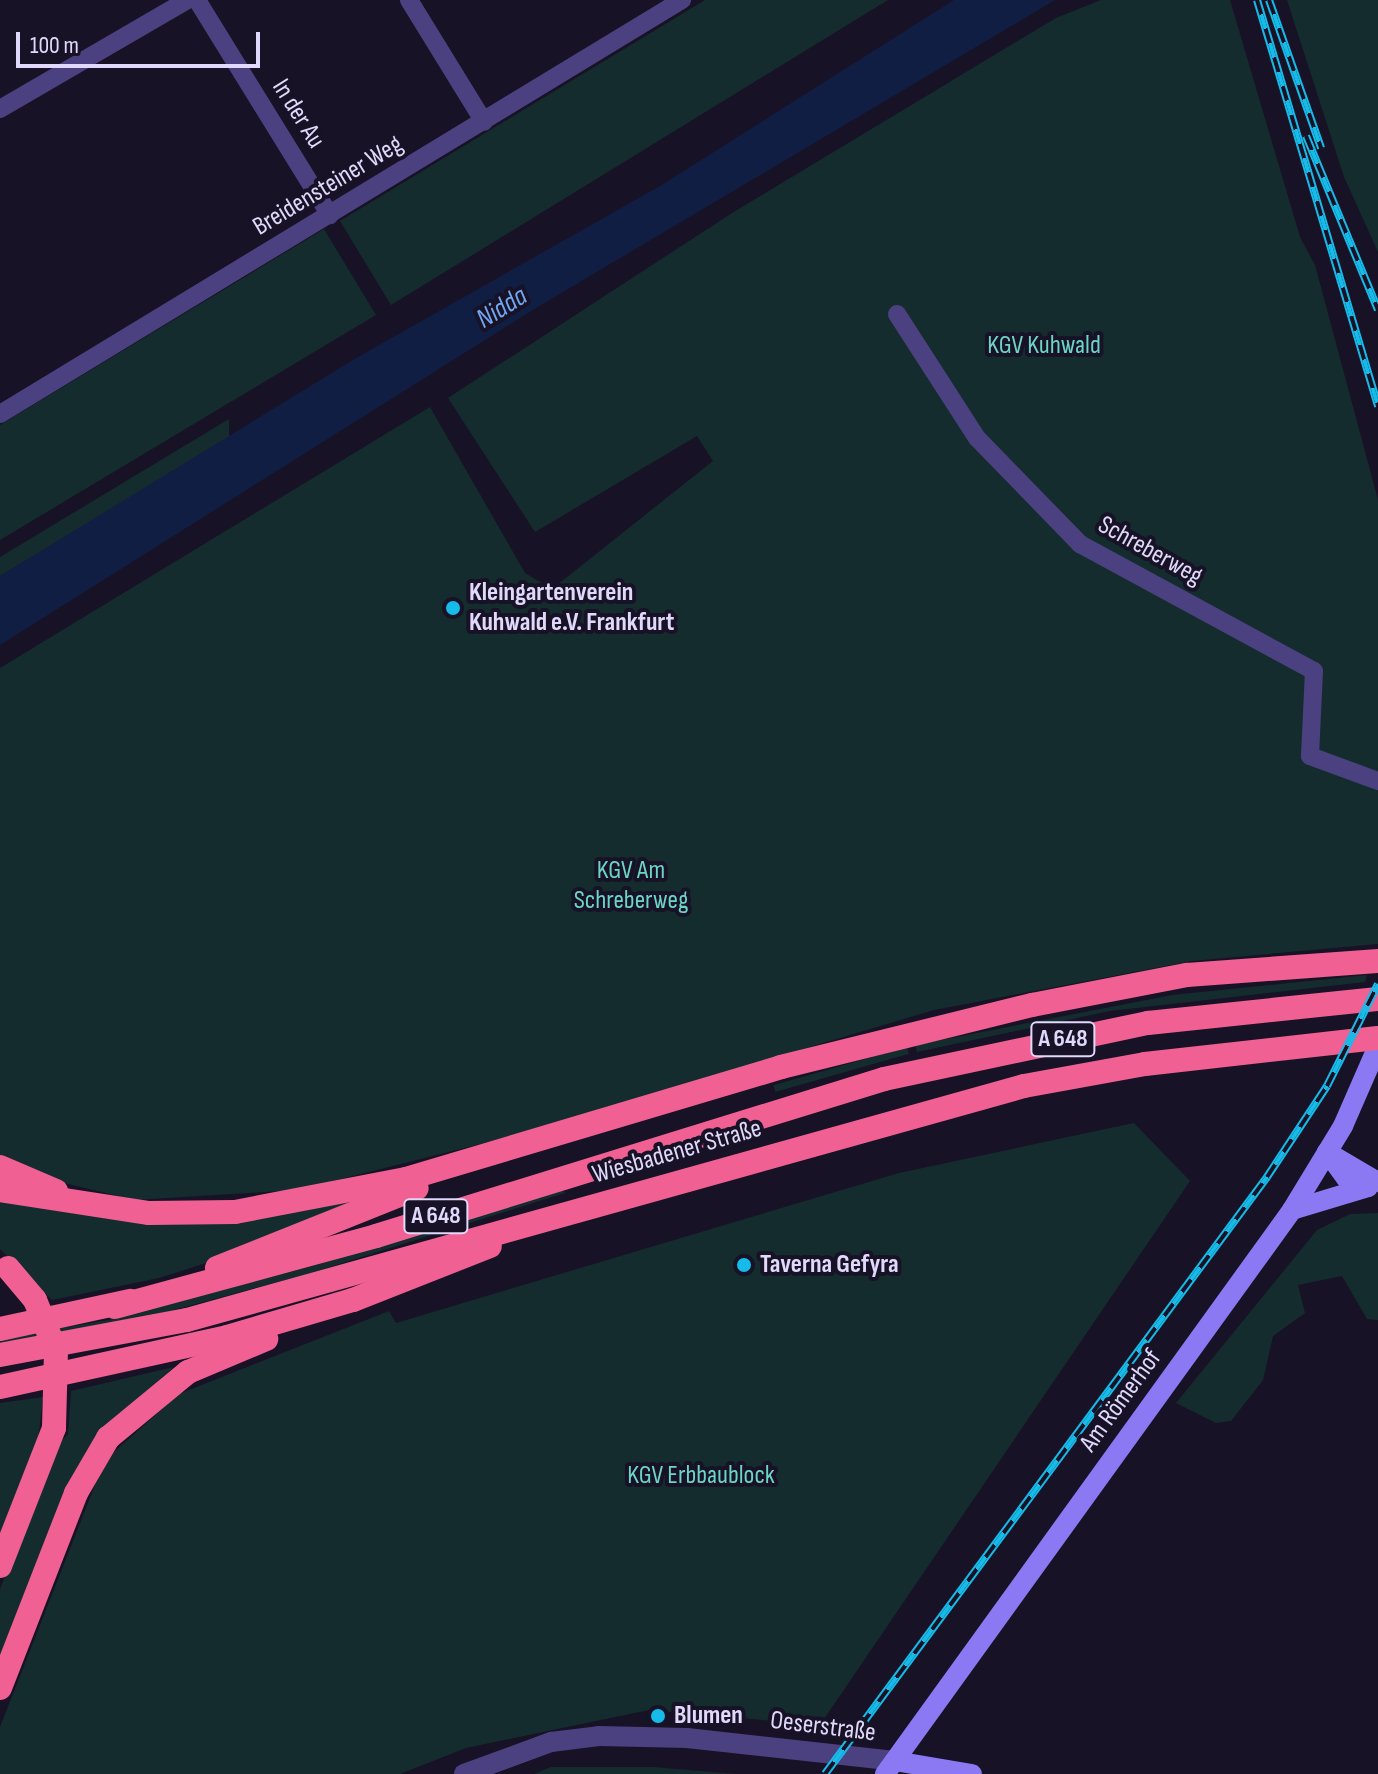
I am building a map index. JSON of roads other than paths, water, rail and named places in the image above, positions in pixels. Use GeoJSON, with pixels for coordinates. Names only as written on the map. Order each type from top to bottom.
{"type":"FeatureCollection","features":[{"type":"Feature","properties":{"kind":"highway"},"geometry":{"type":"LineString","coordinates":[[0,1190],[104,1207],[235,1212],[486,1157],[781,1067],[1032,1005],[1187,975],[1378,961]]}},
{"type":"Feature","properties":{"kind":"highway","name":"Wiesbadener Straße"},"geometry":{"type":"LineString","coordinates":[[115,1307],[376,1236],[884,1079],[1148,1023],[1378,999]]}},
{"type":"Feature","properties":{"kind":"highway","name":"Wiesbadener Straße"},"geometry":{"type":"LineString","coordinates":[[0,1355],[187,1320],[1024,1086],[1145,1064],[1378,1038]]}},
{"type":"Feature","properties":{"kind":"highway","name":"A 648"},"geometry":{"type":"LineString","coordinates":[[0,1329],[115,1307],[486,1157]]}},
{"type":"Feature","properties":{"kind":"highway"},"geometry":{"type":"LineString","coordinates":[[0,1167],[104,1207]]}},
{"type":"Feature","properties":{"kind":"highway","name":"A 648"},"geometry":{"type":"LineString","coordinates":[[0,1387],[142,1360],[353,1300],[449,1267],[535,1223]]}},
{"type":"Feature","properties":{"kind":"highway"},"geometry":{"type":"LineString","coordinates":[[0,1566],[54,1428],[56,1351],[35,1300],[4,1265]]}},
{"type":"Feature","properties":{"kind":"highway","name":"A 648"},"geometry":{"type":"LineString","coordinates":[[0,1688],[76,1493],[108,1438],[188,1372],[353,1300]]}},
{"type":"Feature","properties":{"kind":"main road","name":"Am Römerhof"},"geometry":{"type":"LineString","coordinates":[[890,1768],[1292,1210],[1356,1100],[1378,1046]]}},
{"type":"Feature","properties":{"kind":"main road"},"geometry":{"type":"LineString","coordinates":[[1327,1152],[1339,1172],[1375,1186]]}},
{"type":"Feature","properties":{"kind":"main road"},"geometry":{"type":"LineString","coordinates":[[1292,1210],[1375,1186]]}},
{"type":"Feature","properties":{"kind":"main road"},"geometry":{"type":"LineString","coordinates":[[890,1768],[972,1774]]}},
{"type":"Feature","properties":{"kind":"street"},"geometry":{"type":"LineString","coordinates":[[0,109],[187,0]]}},
{"type":"Feature","properties":{"kind":"street","name":"In der Au"},"geometry":{"type":"LineString","coordinates":[[197,0],[330,215]]}},
{"type":"Feature","properties":{"kind":"street"},"geometry":{"type":"LineString","coordinates":[[409,0],[484,122]]}},
{"type":"Feature","properties":{"kind":"street","name":"Breidensteiner Weg"},"geometry":{"type":"LineString","coordinates":[[0,414],[682,0]]}},
{"type":"Feature","properties":{"kind":"street","name":"Schreberweg"},"geometry":{"type":"LineString","coordinates":[[897,314],[977,438],[1080,544],[1314,671],[1310,756],[1378,781]]}},
{"type":"Feature","properties":{"kind":"street","name":"Oeserstraße"},"geometry":{"type":"LineString","coordinates":[[464,1774],[551,1742],[599,1736],[687,1738],[890,1768]]}},
{"type":"Feature","properties":{"kind":"water","name":"Nidda"},"geometry":{"type":"Polygon","coordinates":[[[954,0],[1055,0],[536,308],[0,645],[0,576],[358,357],[660,186],[954,0]]]}},
{"type":"Feature","properties":{"kind":"railway"},"geometry":{"type":"LineString","coordinates":[[1257,0],[1378,406]]}},
{"type":"Feature","properties":{"kind":"railway"},"geometry":{"type":"LineString","coordinates":[[1269,0],[1321,148]]}},
{"type":"Feature","properties":{"kind":"railway"},"geometry":{"type":"LineString","coordinates":[[1306,136],[1378,310]]}},
{"type":"Feature","properties":{"kind":"railway"},"geometry":{"type":"LineString","coordinates":[[825,1774],[1267,1177],[1327,1086],[1378,984]]}},
{"type":"Feature","properties":{"kind":"place","name":"Kleingartenverein Kuhwald e.V. Frankfurt"},"geometry":{"type":"Point","coordinates":[453,608]}},
{"type":"Feature","properties":{"kind":"place","name":"Taverna Gefyra"},"geometry":{"type":"Point","coordinates":[744,1265]}},
{"type":"Feature","properties":{"kind":"place","name":"Blumen"},"geometry":{"type":"Point","coordinates":[658,1716]}},
{"type":"Feature","properties":{"kind":"park label","name":"KGV Kuhwald"},"geometry":{"type":"Point","coordinates":[1044,346]}},
{"type":"Feature","properties":{"kind":"park label","name":"KGV Am Schreberweg"},"geometry":{"type":"Point","coordinates":[631,886]}},
{"type":"Feature","properties":{"kind":"park label","name":"KGV Erbbaublock"},"geometry":{"type":"Point","coordinates":[701,1476]}}]}
